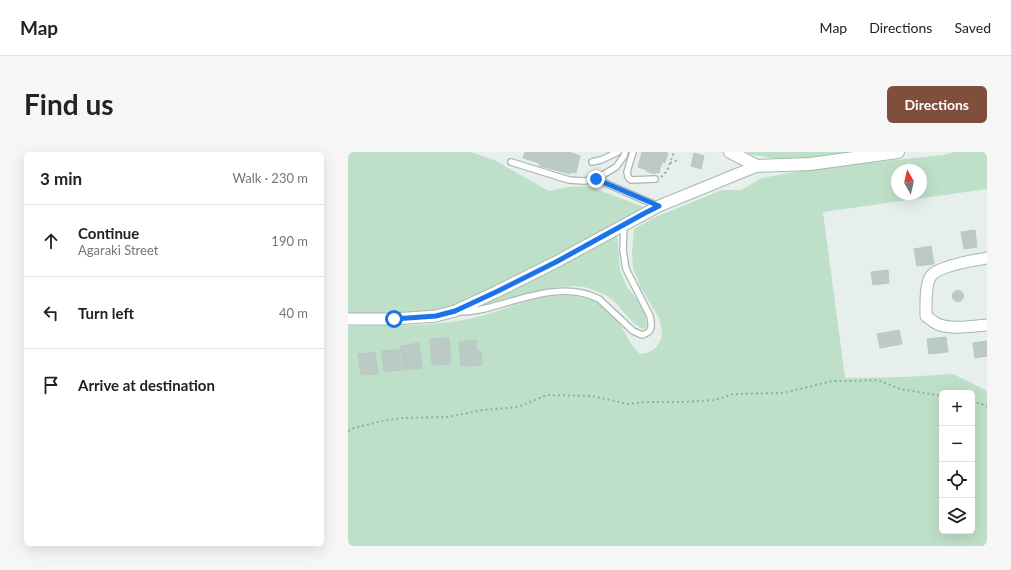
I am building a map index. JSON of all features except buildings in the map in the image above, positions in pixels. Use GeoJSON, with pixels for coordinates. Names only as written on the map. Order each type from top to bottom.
{"type":"FeatureCollection","features":[{"type":"Feature","properties":{"kind":"street"},"geometry":{"type":"LineString","coordinates":[[730,152],[757,166]]}},
{"type":"Feature","properties":{"kind":"street"},"geometry":{"type":"LineString","coordinates":[[348,319],[394,319],[436,316],[455,311],[556,262],[659,206],[757,166],[810,164],[898,152]]}},
{"type":"Feature","properties":{"kind":"street"},"geometry":{"type":"LineString","coordinates":[[987,258],[940,269],[935,272],[931,276],[927,285],[926,316],[934,323],[944,326],[956,327],[987,325]]}},
{"type":"Feature","properties":{"kind":"lane"},"geometry":{"type":"LineString","coordinates":[[592,162],[601,160],[618,152]]}},
{"type":"Feature","properties":{"kind":"lane"},"geometry":{"type":"LineString","coordinates":[[511,162],[569,180],[584,181],[596,179],[616,167],[624,156],[625,152]]}},
{"type":"Feature","properties":{"kind":"lane"},"geometry":{"type":"LineString","coordinates":[[633,152],[628,177],[631,180],[655,179]]}},
{"type":"Feature","properties":{"kind":"lane"},"geometry":{"type":"LineString","coordinates":[[596,179],[659,206]]}},
{"type":"Feature","properties":{"kind":"lane"},"geometry":{"type":"LineString","coordinates":[[455,311],[470,312],[550,292],[570,292],[592,296],[598,299],[633,331],[642,335],[648,333],[651,329],[650,316],[626,268],[624,259],[624,225]]}},
{"type":"Feature","properties":{"kind":"path"},"geometry":{"type":"LineString","coordinates":[[655,179],[660,178],[668,171],[674,152]]}},
{"type":"Feature","properties":{"kind":"path"},"geometry":{"type":"LineString","coordinates":[[670,163],[679,160]]}},
{"type":"Feature","properties":{"kind":"path"},"geometry":{"type":"LineString","coordinates":[[348,431],[381,421],[402,418],[448,417],[482,410],[518,407],[547,395],[592,396],[628,404],[646,402],[682,402],[715,400],[733,394],[782,393],[833,381],[878,380],[900,389],[939,396]]}},
{"type":"Feature","properties":{"kind":"path"},"geometry":{"type":"LineString","coordinates":[[975,402],[987,406]]}},
{"type":"Feature","properties":{"kind":"green space"},"geometry":{"type":"Polygon","coordinates":[[[348,152],[471,152],[494,160],[549,191],[569,187],[588,186],[644,207],[585,241],[460,305],[436,312],[348,314],[348,152]]]}},
{"type":"Feature","properties":{"kind":"green space"},"geometry":{"type":"Polygon","coordinates":[[[748,152],[898,152],[810,164],[747,154],[748,152]]]}},
{"type":"Feature","properties":{"kind":"green space"},"geometry":{"type":"Polygon","coordinates":[[[954,152],[987,152],[987,189],[927,197],[927,164],[891,164],[891,200],[909,200],[823,212],[845,378],[953,374],[987,391],[987,546],[348,546],[348,326],[408,325],[454,322],[540,298],[569,296],[591,300],[603,307],[618,322],[630,343],[636,350],[640,354],[647,353],[656,348],[661,339],[662,331],[659,318],[641,288],[633,269],[632,252],[634,229],[651,219],[722,190],[741,190],[762,178],[810,169],[944,155],[954,152]]]}},
{"type":"Feature","properties":{"kind":"green space"},"geometry":{"type":"Polygon","coordinates":[[[617,234],[620,270],[627,287],[638,300],[645,315],[647,326],[643,329],[637,326],[611,298],[597,291],[578,286],[546,289],[478,307],[617,234]]]}},
{"type":"Feature","properties":{"kind":"route"},"geometry":{"type":"LineString","coordinates":[[394,319],[436,316],[455,311],[556,262],[659,206],[596,179]]}}]}
